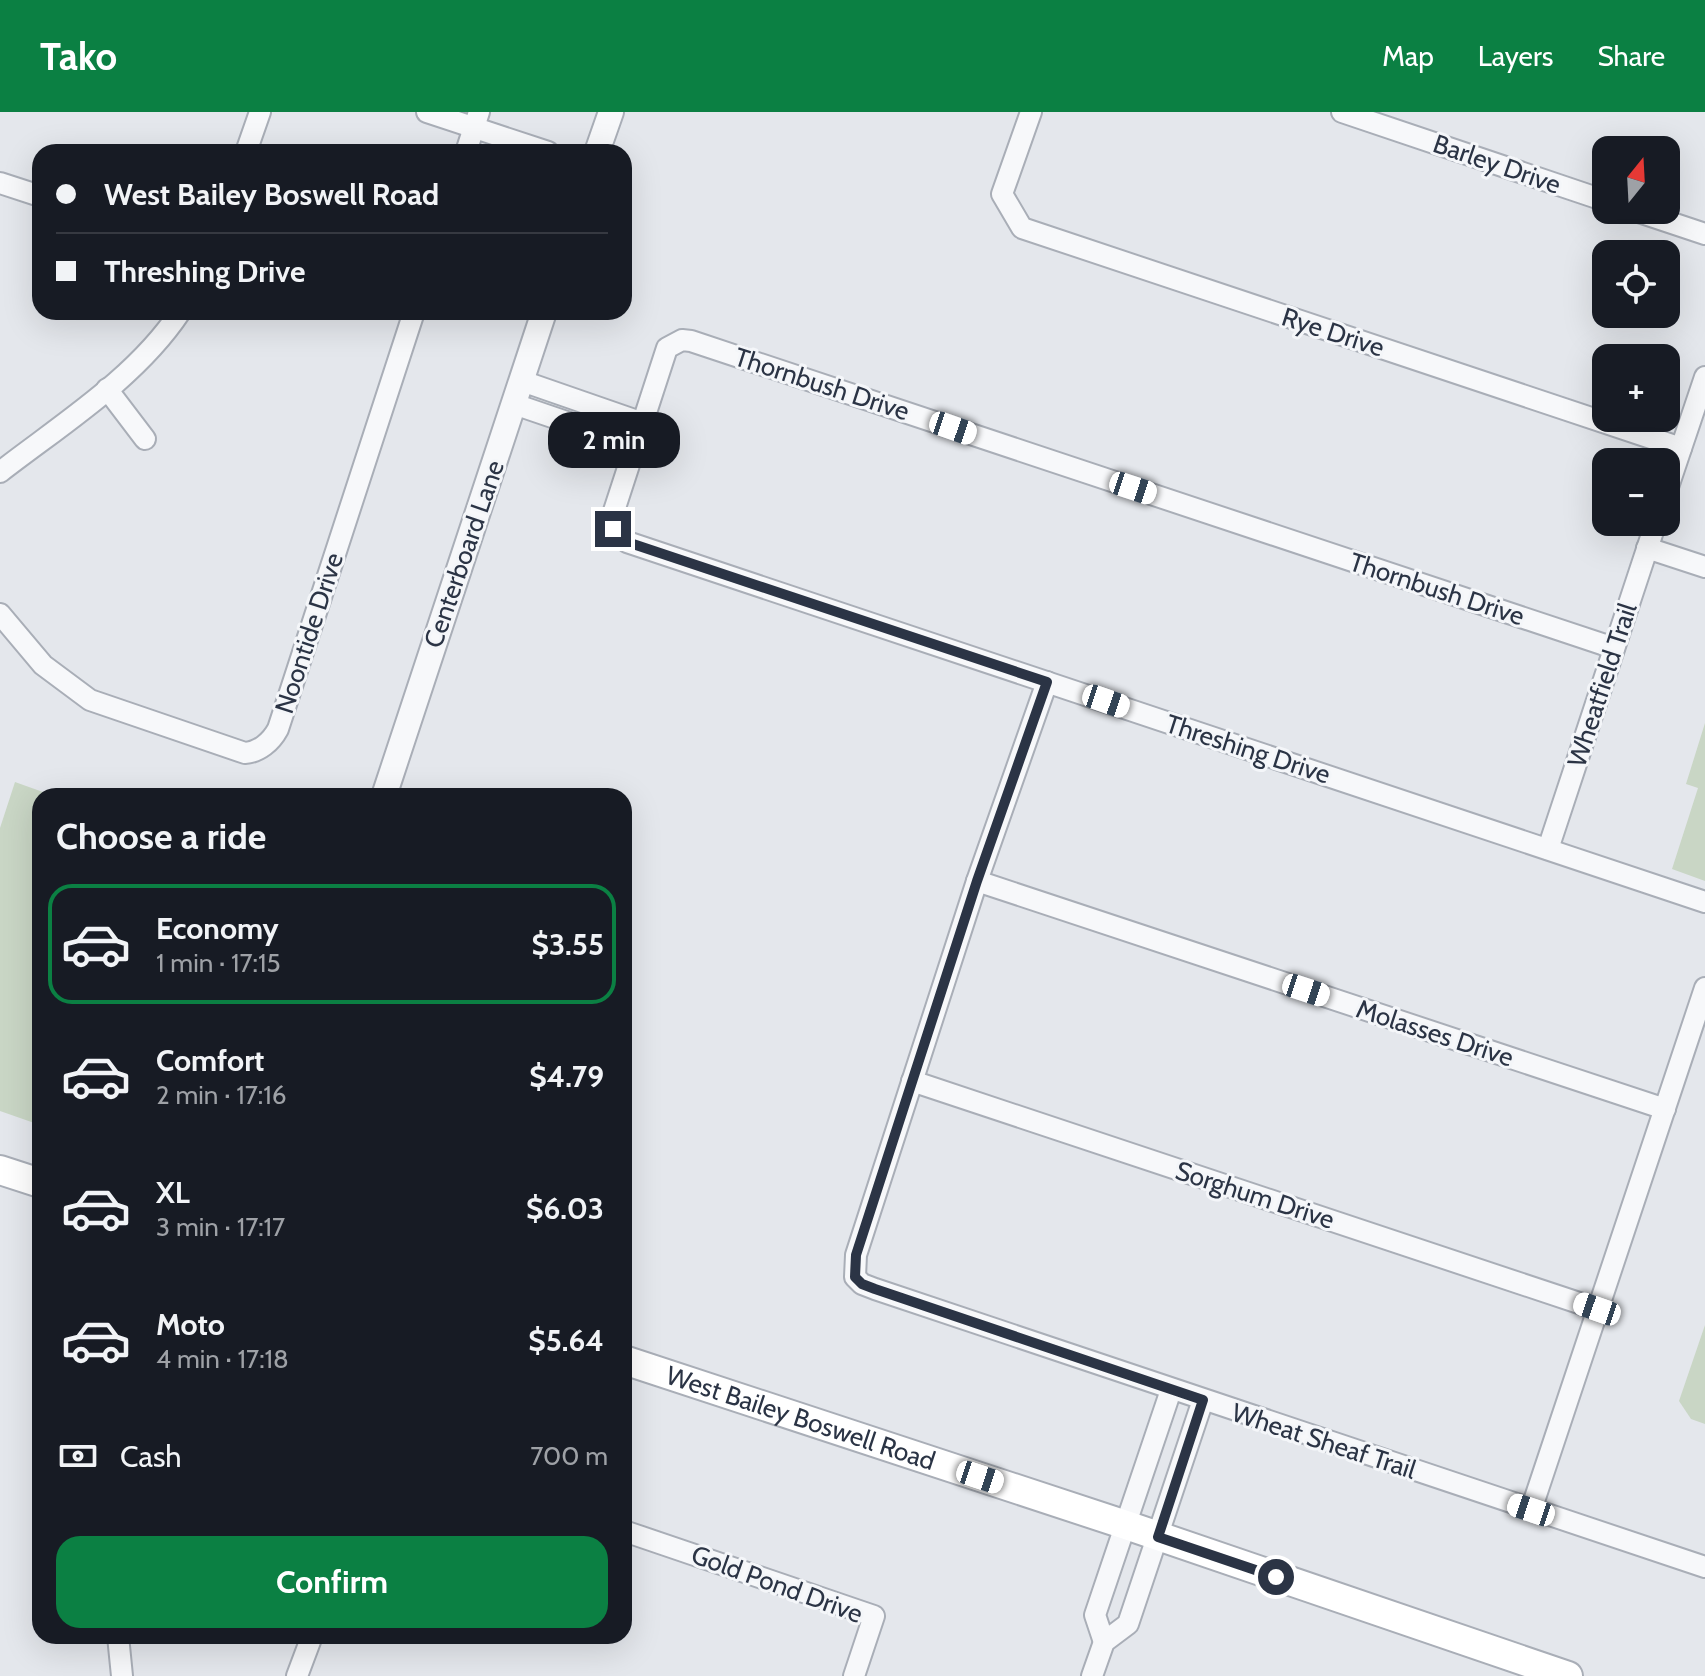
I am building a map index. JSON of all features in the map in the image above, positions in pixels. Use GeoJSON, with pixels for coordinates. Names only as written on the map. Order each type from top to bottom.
{"type":"FeatureCollection","features":[{"type":"Feature","properties":{"kind":"main road"},"geometry":{"type":"LineString","coordinates":[[0,1170],[32,1180]]}},
{"type":"Feature","properties":{"kind":"main road","name":"West Bailey Boswell Road"},"geometry":{"type":"LineString","coordinates":[[632,1363],[1126,1525],[1568,1676]]}},
{"type":"Feature","properties":{"kind":"street"},"geometry":{"type":"LineString","coordinates":[[249,144],[260,112]]}},
{"type":"Feature","properties":{"kind":"street"},"geometry":{"type":"LineString","coordinates":[[427,112],[477,120],[530,144]]}},
{"type":"Feature","properties":{"kind":"street"},"geometry":{"type":"LineString","coordinates":[[600,144],[611,112]]}},
{"type":"Feature","properties":{"kind":"street","name":"Rye Drive"},"geometry":{"type":"LineString","coordinates":[[1031,112],[1002,194],[1022,228],[1681,448]]}},
{"type":"Feature","properties":{"kind":"street","name":"Barley Drive"},"geometry":{"type":"LineString","coordinates":[[1342,112],[1592,196]]}},
{"type":"Feature","properties":{"kind":"street"},"geometry":{"type":"LineString","coordinates":[[469,144],[477,120]]}},
{"type":"Feature","properties":{"kind":"street"},"geometry":{"type":"LineString","coordinates":[[0,183],[32,193]]}},
{"type":"Feature","properties":{"kind":"street"},"geometry":{"type":"LineString","coordinates":[[1675,224],[1705,234]]}},
{"type":"Feature","properties":{"kind":"street"},"geometry":{"type":"LineString","coordinates":[[0,472],[137,363],[175,320]]}},
{"type":"Feature","properties":{"kind":"street","name":"Noontide Drive"},"geometry":{"type":"LineString","coordinates":[[3,624],[43,665],[90,700],[245,753],[253,752],[273,739],[411,320]]}},
{"type":"Feature","properties":{"kind":"street","name":"Centerboard Lane"},"geometry":{"type":"LineString","coordinates":[[387,788],[541,320]]}},
{"type":"Feature","properties":{"kind":"street","name":"Thornbush Drive"},"geometry":{"type":"LineString","coordinates":[[613,529],[615,504],[667,348],[672,343],[691,341],[1614,648]]}},
{"type":"Feature","properties":{"kind":"street"},"geometry":{"type":"LineString","coordinates":[[1680,451],[1705,377]]}},
{"type":"Feature","properties":{"kind":"street"},"geometry":{"type":"LineString","coordinates":[[107,389],[145,439]]}},
{"type":"Feature","properties":{"kind":"street"},"geometry":{"type":"LineString","coordinates":[[518,393],[643,423]]}},
{"type":"Feature","properties":{"kind":"street"},"geometry":{"type":"LineString","coordinates":[[518,393],[634,445]]}},
{"type":"Feature","properties":{"kind":"street","name":"Threshing Drive"},"geometry":{"type":"LineString","coordinates":[[613,529],[627,542],[1705,902]]}},
{"type":"Feature","properties":{"kind":"street","name":"Wheatfield Trail"},"geometry":{"type":"LineString","coordinates":[[1548,849],[1651,536]]}},
{"type":"Feature","properties":{"kind":"street"},"geometry":{"type":"LineString","coordinates":[[1647,548],[1705,567]]}},
{"type":"Feature","properties":{"kind":"street"},"geometry":{"type":"LineString","coordinates":[[912,1081],[977,881],[1047,682]]}},
{"type":"Feature","properties":{"kind":"street","name":"Molasses Drive"},"geometry":{"type":"LineString","coordinates":[[977,881],[1665,1109]]}},
{"type":"Feature","properties":{"kind":"street"},"geometry":{"type":"LineString","coordinates":[[1531,1510],[1705,988]]}},
{"type":"Feature","properties":{"kind":"street","name":"Wheat Sheaf Trail"},"geometry":{"type":"LineString","coordinates":[[912,1081],[856,1255],[855,1277],[862,1284],[1705,1567]]}},
{"type":"Feature","properties":{"kind":"street","name":"Sorghum Drive"},"geometry":{"type":"LineString","coordinates":[[912,1081],[1597,1309]]}},
{"type":"Feature","properties":{"kind":"street"},"geometry":{"type":"LineString","coordinates":[[1104,1642],[1095,1615],[1171,1390]]}},
{"type":"Feature","properties":{"kind":"street"},"geometry":{"type":"LineString","coordinates":[[1092,1676],[1104,1642],[1128,1624],[1203,1400]]}},
{"type":"Feature","properties":{"kind":"street","name":"Gold Pond Drive"},"geometry":{"type":"LineString","coordinates":[[632,1534],[874,1616],[854,1676]]}},
{"type":"Feature","properties":{"kind":"street"},"geometry":{"type":"LineString","coordinates":[[119,1644],[122,1676]]}},
{"type":"Feature","properties":{"kind":"street"},"geometry":{"type":"LineString","coordinates":[[297,1676],[309,1644]]}},
{"type":"Feature","properties":{"kind":"green space"},"geometry":{"type":"Polygon","coordinates":[[[1705,723],[1705,881],[1672,869],[1698,788],[1686,784],[1705,723]]]}},
{"type":"Feature","properties":{"kind":"green space"},"geometry":{"type":"Polygon","coordinates":[[[15,782],[32,788],[32,1122],[0,1111],[0,828],[15,782]]]}},
{"type":"Feature","properties":{"kind":"green space"},"geometry":{"type":"Polygon","coordinates":[[[1705,1325],[1705,1424],[1691,1419],[1679,1401],[1705,1325]]]}},
{"type":"Feature","properties":{"kind":"route"},"geometry":{"type":"LineString","coordinates":[[613,529],[627,542],[1047,682],[977,881],[856,1255],[855,1277],[862,1284],[875,1289],[1203,1400],[1158,1537],[1276,1577]]}}]}
